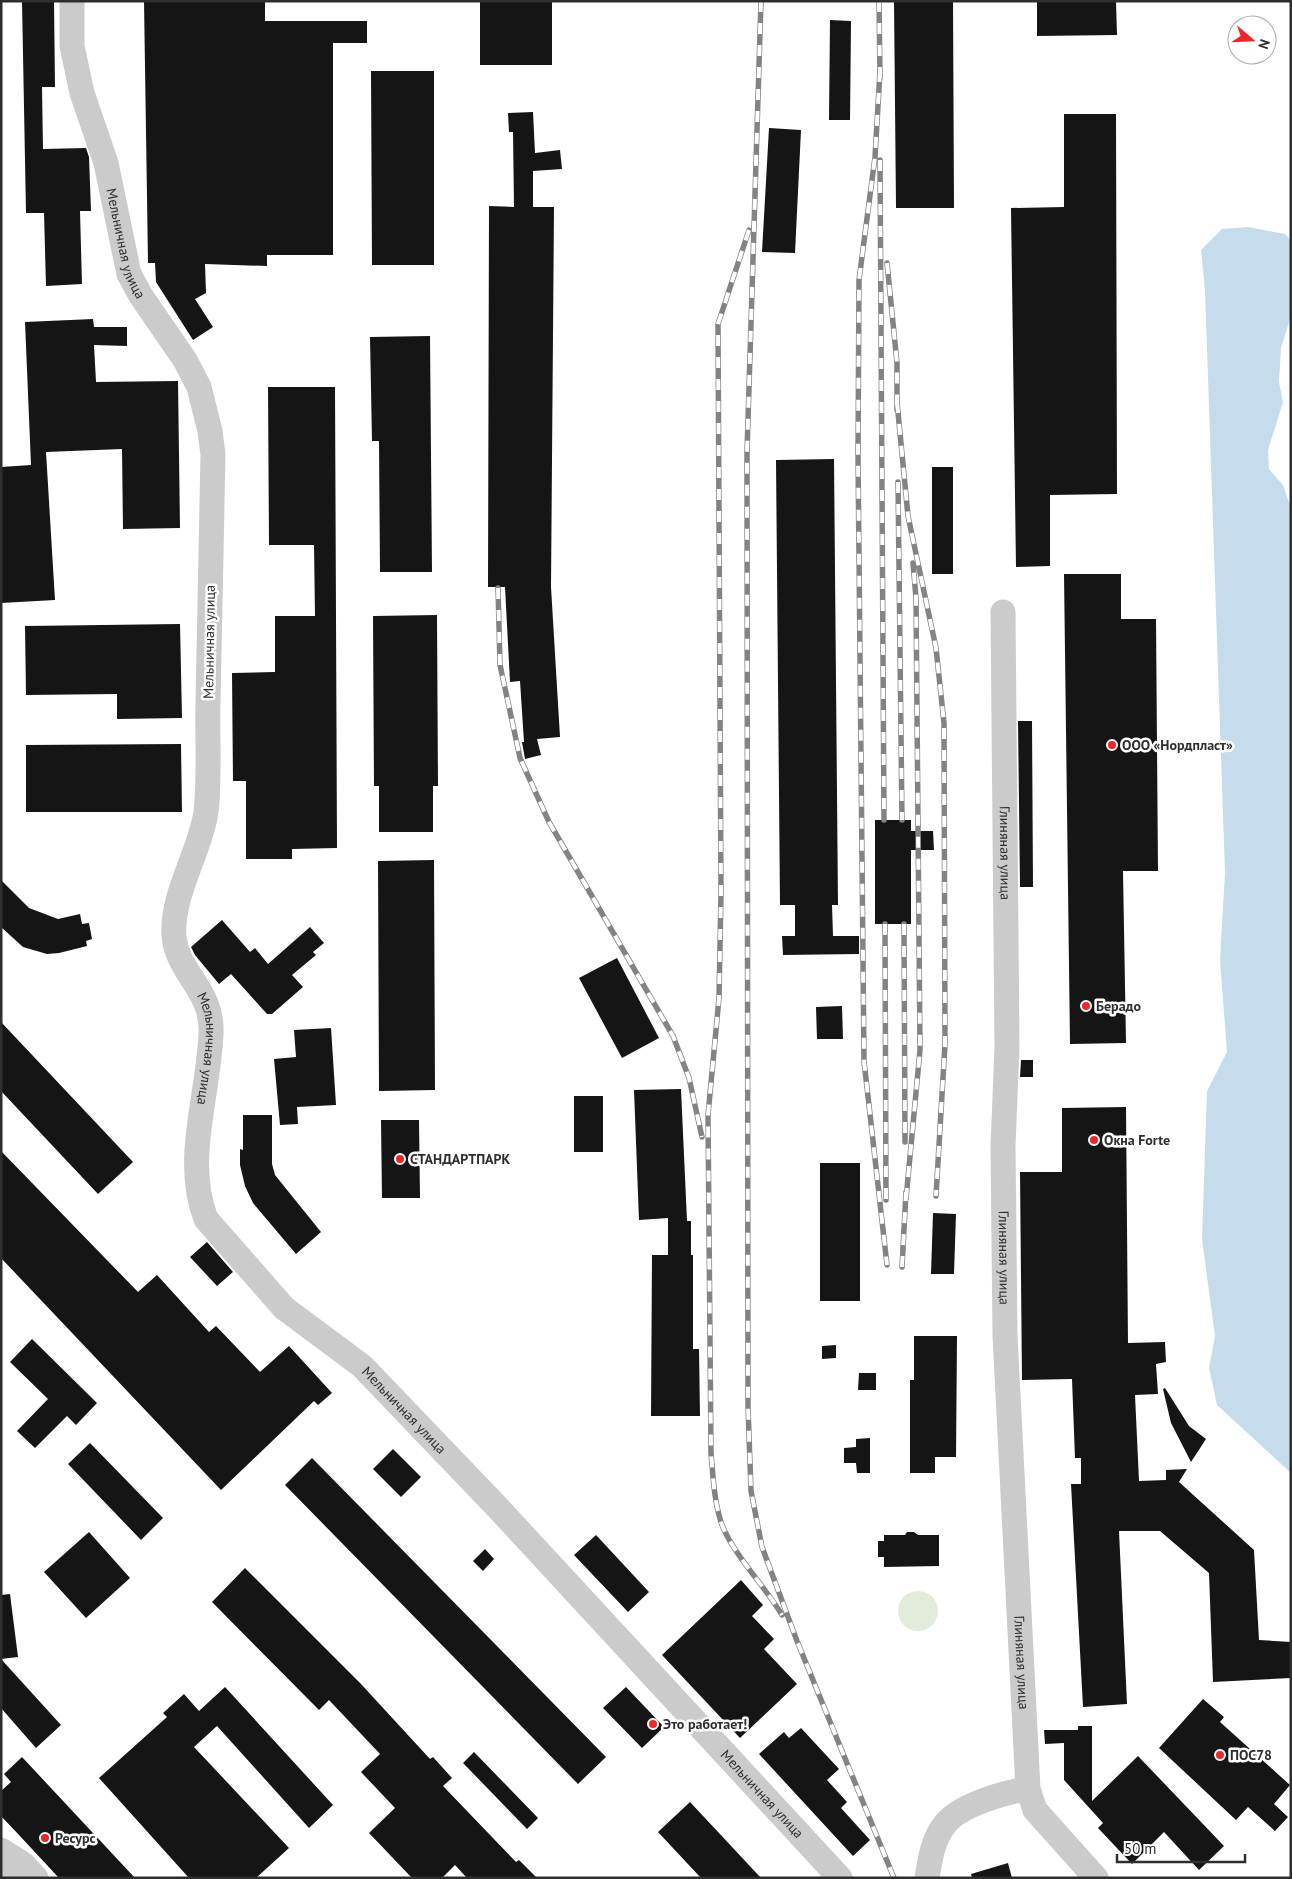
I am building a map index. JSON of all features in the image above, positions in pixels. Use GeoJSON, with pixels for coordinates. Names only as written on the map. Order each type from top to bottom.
{"type":"FeatureCollection","features":[{"type":"Feature","properties":{"kind":"street","name":"Мельничная улица"},"geometry":{"type":"LineString","coordinates":[[72,1],[72,46],[82,93],[106,163],[129,274],[199,387],[210,431],[212,454],[206,811],[175,915],[174,936],[178,956],[205,996],[210,1013],[211,1032],[208,1079],[196,1163],[196,1184],[206,1219],[284,1308],[362,1366],[376,1380],[499,1509],[840,1878]]}},
{"type":"Feature","properties":{"kind":"street","name":"Глиняная улица"},"geometry":{"type":"LineString","coordinates":[[1002,612],[1007,1047],[1003,1146],[1005,1336],[1028,1790],[1035,1810],[1096,1878]]}},
{"type":"Feature","properties":{"kind":"street"},"geometry":{"type":"LineString","coordinates":[[927,1878],[931,1849],[946,1823],[963,1810],[1000,1795],[1028,1790]]}},
{"type":"Feature","properties":{"kind":"street"},"geometry":{"type":"LineString","coordinates":[[1,1850],[24,1864],[36,1878]]}},
{"type":"Feature","properties":{"kind":"street"},"geometry":{"type":"LineString","coordinates":[[1,1863],[8,1878]]}},
{"type":"Feature","properties":{"kind":"green space"},"geometry":{"type":"Polygon","coordinates":[[[922,1591],[929,1594],[935,1600],[938,1611],[937,1619],[929,1628],[922,1631],[914,1631],[907,1628],[899,1619],[898,1607],[901,1600],[910,1592],[922,1591]]]}},
{"type":"Feature","properties":{"kind":"water"},"geometry":{"type":"Polygon","coordinates":[[[1248,227],[1285,234],[1291,241],[1291,316],[1281,348],[1279,382],[1283,402],[1268,450],[1269,469],[1283,485],[1291,508],[1291,1473],[1217,1405],[1209,1368],[1215,1336],[1202,1239],[1207,1091],[1227,1052],[1220,960],[1225,873],[1205,290],[1201,250],[1222,229],[1248,227]]]}},
{"type":"Feature","properties":{"kind":"building"},"geometry":{"type":"Polygon","coordinates":[[[22,1],[54,1],[55,87],[42,87],[43,149],[86,148],[89,157],[91,211],[80,211],[82,284],[46,286],[44,213],[26,213],[22,1]]]}},
{"type":"Feature","properties":{"kind":"building"},"geometry":{"type":"Polygon","coordinates":[[[144,1],[265,1],[265,21],[367,21],[367,43],[333,43],[333,255],[267,255],[267,266],[205,264],[206,293],[195,299],[213,327],[193,340],[156,282],[155,263],[148,263],[144,1]]]}},
{"type":"Feature","properties":{"kind":"building"},"geometry":{"type":"Polygon","coordinates":[[[480,1],[552,1],[552,65],[480,65],[480,1]]]}},
{"type":"Feature","properties":{"kind":"building"},"geometry":{"type":"Polygon","coordinates":[[[894,1],[953,1],[954,208],[896,208],[894,1]]]}},
{"type":"Feature","properties":{"kind":"building"},"geometry":{"type":"Polygon","coordinates":[[[1037,1],[1116,1],[1117,35],[1037,36],[1037,1]]]}},
{"type":"Feature","properties":{"kind":"building"},"geometry":{"type":"Polygon","coordinates":[[[830,20],[851,21],[850,120],[829,120],[830,20]]]}},
{"type":"Feature","properties":{"kind":"building"},"geometry":{"type":"Polygon","coordinates":[[[371,71],[434,71],[434,265],[372,265],[371,71]]]}},
{"type":"Feature","properties":{"kind":"building"},"geometry":{"type":"Polygon","coordinates":[[[533,112],[535,153],[560,150],[562,169],[533,171],[533,207],[554,207],[551,587],[560,737],[537,739],[541,755],[525,759],[522,742],[524,742],[520,681],[510,682],[505,587],[488,587],[489,206],[514,207],[513,132],[509,132],[508,113],[533,112]]]}},
{"type":"Feature","properties":{"kind":"building"},"geometry":{"type":"Polygon","coordinates":[[[1064,114],[1116,114],[1117,494],[1050,495],[1050,566],[1016,567],[1011,208],[1064,207],[1064,114]]]}},
{"type":"Feature","properties":{"kind":"building"},"geometry":{"type":"Polygon","coordinates":[[[769,128],[801,130],[795,253],[762,252],[769,128]]]}},
{"type":"Feature","properties":{"kind":"building"},"geometry":{"type":"Polygon","coordinates":[[[93,319],[94,327],[127,327],[127,346],[94,345],[96,382],[178,381],[180,528],[123,529],[122,449],[46,452],[55,600],[1,603],[1,467],[31,465],[25,322],[93,319]]]}},
{"type":"Feature","properties":{"kind":"building"},"geometry":{"type":"Polygon","coordinates":[[[430,336],[432,572],[380,572],[379,441],[372,441],[370,337],[430,336]]]}},
{"type":"Feature","properties":{"kind":"building"},"geometry":{"type":"Polygon","coordinates":[[[268,387],[335,387],[337,848],[292,849],[292,859],[246,859],[246,781],[233,781],[232,673],[275,672],[275,616],[315,616],[314,545],[269,545],[268,387]]]}},
{"type":"Feature","properties":{"kind":"building"},"geometry":{"type":"Polygon","coordinates":[[[834,459],[838,905],[832,905],[833,936],[859,936],[859,954],[783,955],[782,936],[795,936],[795,905],[780,905],[776,460],[834,459]]]}},
{"type":"Feature","properties":{"kind":"building"},"geometry":{"type":"Polygon","coordinates":[[[932,467],[953,467],[953,574],[932,574],[932,467]]]}},
{"type":"Feature","properties":{"kind":"building","name":"ООО «Нордпласт»"},"geometry":{"type":"Polygon","coordinates":[[[1064,574],[1121,574],[1121,619],[1156,619],[1158,871],[1123,871],[1126,1043],[1070,1044],[1064,574]]]}},
{"type":"Feature","properties":{"kind":"building"},"geometry":{"type":"Polygon","coordinates":[[[437,615],[438,786],[433,786],[433,832],[379,832],[379,786],[374,786],[373,616],[437,615]]]}},
{"type":"Feature","properties":{"kind":"building"},"geometry":{"type":"Polygon","coordinates":[[[180,624],[182,718],[117,719],[117,694],[26,695],[25,626],[180,624]]]}},
{"type":"Feature","properties":{"kind":"building"},"geometry":{"type":"Polygon","coordinates":[[[1018,721],[1032,721],[1033,887],[1020,887],[1018,721]]]}},
{"type":"Feature","properties":{"kind":"building"},"geometry":{"type":"Polygon","coordinates":[[[181,744],[182,812],[26,812],[26,745],[181,744]]]}},
{"type":"Feature","properties":{"kind":"building"},"geometry":{"type":"Polygon","coordinates":[[[875,820],[911,820],[911,831],[933,831],[934,850],[911,850],[911,924],[875,924],[875,820]]]}},
{"type":"Feature","properties":{"kind":"building"},"geometry":{"type":"Polygon","coordinates":[[[434,860],[435,1090],[379,1091],[378,861],[434,860]]]}},
{"type":"Feature","properties":{"kind":"building"},"geometry":{"type":"Polygon","coordinates":[[[1,880],[29,908],[58,919],[80,914],[82,924],[89,923],[92,939],[86,941],[87,946],[59,953],[47,954],[23,947],[1,927],[1,880]]]}},
{"type":"Feature","properties":{"kind":"building"},"geometry":{"type":"Polygon","coordinates":[[[222,920],[250,952],[255,948],[268,964],[310,927],[324,943],[313,952],[316,955],[292,975],[303,987],[272,1014],[267,1014],[231,974],[219,984],[195,955],[191,947],[222,920]]]}},
{"type":"Feature","properties":{"kind":"building"},"geometry":{"type":"Polygon","coordinates":[[[617,958],[659,1038],[622,1058],[579,978],[617,958]]]}},
{"type":"Feature","properties":{"kind":"building"},"geometry":{"type":"Polygon","coordinates":[[[842,1006],[843,1039],[817,1039],[816,1007],[842,1006]]]}},
{"type":"Feature","properties":{"kind":"building"},"geometry":{"type":"Polygon","coordinates":[[[1,1022],[133,1162],[98,1194],[1,1091],[1,1022]]]}},
{"type":"Feature","properties":{"kind":"building"},"geometry":{"type":"Polygon","coordinates":[[[331,1028],[336,1105],[297,1107],[298,1124],[280,1125],[274,1059],[296,1057],[294,1030],[331,1028]]]}},
{"type":"Feature","properties":{"kind":"building"},"geometry":{"type":"Polygon","coordinates":[[[1021,1060],[1033,1060],[1033,1077],[1020,1077],[1021,1060]]]}},
{"type":"Feature","properties":{"kind":"building"},"geometry":{"type":"Polygon","coordinates":[[[681,1089],[687,1221],[691,1221],[691,1255],[693,1255],[693,1349],[699,1349],[700,1416],[651,1416],[652,1255],[668,1255],[668,1218],[639,1220],[634,1090],[681,1089]]]}},
{"type":"Feature","properties":{"kind":"building"},"geometry":{"type":"Polygon","coordinates":[[[574,1096],[603,1096],[603,1152],[574,1152],[574,1096]]]}},
{"type":"Feature","properties":{"kind":"building"},"geometry":{"type":"Polygon","coordinates":[[[1126,1107],[1128,1343],[1165,1342],[1166,1362],[1156,1364],[1158,1394],[1135,1395],[1139,1481],[1166,1480],[1166,1470],[1187,1469],[1179,1482],[1254,1550],[1259,1640],[1291,1642],[1291,1678],[1213,1682],[1209,1573],[1160,1531],[1119,1531],[1127,1704],[1083,1707],[1071,1484],[1081,1484],[1081,1458],[1075,1458],[1072,1379],[1022,1380],[1020,1172],[1062,1172],[1062,1108],[1126,1107]]]}},
{"type":"Feature","properties":{"kind":"building"},"geometry":{"type":"Polygon","coordinates":[[[243,1115],[272,1115],[272,1164],[275,1175],[321,1232],[296,1254],[253,1203],[245,1186],[240,1165],[240,1149],[243,1150],[243,1115]]]}},
{"type":"Feature","properties":{"kind":"building","name":"СТАНДАРТПАРК"},"geometry":{"type":"Polygon","coordinates":[[[381,1120],[419,1120],[420,1198],[382,1198],[381,1120]]]}},
{"type":"Feature","properties":{"kind":"building"},"geometry":{"type":"Polygon","coordinates":[[[1,1151],[138,1292],[157,1275],[209,1332],[216,1326],[260,1372],[289,1346],[332,1393],[318,1405],[314,1401],[221,1490],[1,1258],[1,1151]]]}},
{"type":"Feature","properties":{"kind":"building"},"geometry":{"type":"Polygon","coordinates":[[[820,1163],[860,1163],[860,1301],[820,1301],[820,1163]]]}},
{"type":"Feature","properties":{"kind":"building"},"geometry":{"type":"Polygon","coordinates":[[[933,1213],[956,1214],[954,1274],[931,1274],[933,1213]]]}},
{"type":"Feature","properties":{"kind":"building"},"geometry":{"type":"Polygon","coordinates":[[[207,1242],[233,1272],[217,1286],[190,1257],[207,1242]]]}},
{"type":"Feature","properties":{"kind":"building"},"geometry":{"type":"Polygon","coordinates":[[[914,1336],[957,1336],[956,1457],[935,1457],[935,1473],[910,1473],[910,1380],[914,1380],[914,1336]]]}},
{"type":"Feature","properties":{"kind":"building"},"geometry":{"type":"Polygon","coordinates":[[[32,1339],[97,1403],[76,1425],[67,1416],[35,1448],[17,1431],[48,1399],[10,1362],[32,1339]]]}},
{"type":"Feature","properties":{"kind":"building"},"geometry":{"type":"Polygon","coordinates":[[[836,1345],[836,1358],[822,1359],[822,1346],[836,1345]]]}},
{"type":"Feature","properties":{"kind":"building"},"geometry":{"type":"Polygon","coordinates":[[[859,1373],[876,1373],[876,1390],[858,1390],[859,1373]]]}},
{"type":"Feature","properties":{"kind":"building"},"geometry":{"type":"Polygon","coordinates":[[[1165,1388],[1189,1426],[1206,1439],[1191,1462],[1171,1423],[1163,1389],[1165,1388]]]}},
{"type":"Feature","properties":{"kind":"building"},"geometry":{"type":"Polygon","coordinates":[[[870,1438],[870,1473],[857,1473],[856,1463],[844,1463],[844,1448],[856,1447],[856,1439],[870,1438]]]}},
{"type":"Feature","properties":{"kind":"building"},"geometry":{"type":"Polygon","coordinates":[[[90,1443],[163,1518],[141,1540],[68,1464],[90,1443]]]}},
{"type":"Feature","properties":{"kind":"building"},"geometry":{"type":"Polygon","coordinates":[[[393,1449],[421,1477],[401,1497],[373,1469],[393,1449]]]}},
{"type":"Feature","properties":{"kind":"building"},"geometry":{"type":"Polygon","coordinates":[[[312,1458],[606,1757],[578,1784],[285,1485],[312,1458]]]}},
{"type":"Feature","properties":{"kind":"building"},"geometry":{"type":"Polygon","coordinates":[[[89,1532],[130,1578],[86,1618],[44,1572],[89,1532]]]}},
{"type":"Feature","properties":{"kind":"building"},"geometry":{"type":"Polygon","coordinates":[[[907,1532],[914,1532],[918,1535],[939,1535],[939,1566],[884,1567],[884,1557],[878,1557],[878,1541],[884,1541],[884,1535],[905,1535],[907,1532]]]}},
{"type":"Feature","properties":{"kind":"building"},"geometry":{"type":"Polygon","coordinates":[[[596,1535],[649,1592],[628,1612],[574,1555],[596,1535]]]}},
{"type":"Feature","properties":{"kind":"building"},"geometry":{"type":"Polygon","coordinates":[[[485,1549],[494,1559],[483,1571],[473,1561],[485,1549]]]}},
{"type":"Feature","properties":{"kind":"building"},"geometry":{"type":"Polygon","coordinates":[[[245,1568],[361,1684],[430,1759],[433,1757],[452,1778],[443,1786],[516,1862],[519,1860],[537,1878],[467,1878],[455,1865],[442,1878],[412,1878],[369,1833],[395,1808],[361,1772],[380,1754],[329,1700],[319,1710],[212,1602],[245,1568]]]}},
{"type":"Feature","properties":{"kind":"building"},"geometry":{"type":"Polygon","coordinates":[[[741,1580],[763,1605],[752,1616],[774,1639],[764,1649],[797,1684],[740,1738],[662,1655],[741,1580]]]}},
{"type":"Feature","properties":{"kind":"building"},"geometry":{"type":"Polygon","coordinates":[[[10,1594],[18,1657],[1,1659],[1,1595],[10,1594]]]}},
{"type":"Feature","properties":{"kind":"building"},"geometry":{"type":"Polygon","coordinates":[[[1,1659],[61,1725],[36,1748],[1,1708],[1,1659]]]}},
{"type":"Feature","properties":{"kind":"building"},"geometry":{"type":"Polygon","coordinates":[[[225,1687],[333,1805],[309,1828],[217,1726],[194,1747],[289,1848],[256,1878],[189,1878],[99,1778],[167,1717],[163,1713],[184,1694],[199,1711],[225,1687]]]}},
{"type":"Feature","properties":{"kind":"building"},"geometry":{"type":"Polygon","coordinates":[[[626,1687],[664,1727],[642,1748],[603,1708],[626,1687]]]}},
{"type":"Feature","properties":{"kind":"building"},"geometry":{"type":"Polygon","coordinates":[[[1203,1699],[1224,1717],[1220,1722],[1290,1785],[1274,1804],[1288,1817],[1275,1831],[1248,1807],[1236,1820],[1159,1748],[1203,1699]]]}},
{"type":"Feature","properties":{"kind":"building"},"geometry":{"type":"Polygon","coordinates":[[[1078,1726],[1092,1726],[1092,1801],[1138,1756],[1224,1846],[1199,1870],[1164,1832],[1132,1864],[1098,1828],[1103,1823],[1064,1780],[1064,1743],[1045,1744],[1044,1730],[1078,1730],[1078,1726]]]}},
{"type":"Feature","properties":{"kind":"building"},"geometry":{"type":"Polygon","coordinates":[[[801,1728],[839,1769],[827,1780],[847,1802],[841,1808],[870,1840],[853,1856],[759,1754],[784,1732],[789,1738],[801,1728]]]}},
{"type":"Feature","properties":{"kind":"building"},"geometry":{"type":"Polygon","coordinates":[[[474,1752],[538,1818],[527,1829],[463,1763],[474,1752]]]}},
{"type":"Feature","properties":{"kind":"building"},"geometry":{"type":"Polygon","coordinates":[[[22,1757],[135,1878],[59,1878],[1,1816],[1,1791],[11,1782],[4,1774],[22,1757]]]}},
{"type":"Feature","properties":{"kind":"building"},"geometry":{"type":"Polygon","coordinates":[[[690,1802],[761,1878],[701,1878],[658,1832],[690,1802]]]}},
{"type":"Feature","properties":{"kind":"building"},"geometry":{"type":"Polygon","coordinates":[[[1008,1863],[1012,1878],[972,1878],[971,1874],[1008,1863]]]}},
{"type":"Feature","properties":{"kind":"railway"},"geometry":{"type":"LineString","coordinates":[[761,1],[747,452],[748,1407],[751,1491],[762,1547],[797,1641],[894,1878]]}},
{"type":"Feature","properties":{"kind":"railway"},"geometry":{"type":"LineString","coordinates":[[879,1],[880,78]]}},
{"type":"Feature","properties":{"kind":"railway"},"geometry":{"type":"LineString","coordinates":[[880,71],[875,157],[859,280],[858,455],[864,1061],[887,1265]]}},
{"type":"Feature","properties":{"kind":"railway"},"geometry":{"type":"LineString","coordinates":[[880,160],[884,820]]}},
{"type":"Feature","properties":{"kind":"railway"},"geometry":{"type":"LineString","coordinates":[[749,230],[718,324],[721,893],[719,998],[708,1115],[711,1453],[714,1488],[721,1522],[732,1545],[782,1615]]}},
{"type":"Feature","properties":{"kind":"railway"},"geometry":{"type":"LineString","coordinates":[[887,263],[897,363],[897,410]]}},
{"type":"Feature","properties":{"kind":"railway"},"geometry":{"type":"LineString","coordinates":[[897,402],[908,516],[936,648],[944,723],[945,1044],[936,1196]]}},
{"type":"Feature","properties":{"kind":"railway"},"geometry":{"type":"LineString","coordinates":[[898,482],[902,820]]}},
{"type":"Feature","properties":{"kind":"railway"},"geometry":{"type":"LineString","coordinates":[[906,1199],[920,1050],[916,598],[913,563]]}},
{"type":"Feature","properties":{"kind":"railway"},"geometry":{"type":"LineString","coordinates":[[498,588],[500,665],[520,758],[549,822],[673,1036],[689,1078],[702,1137]]}},
{"type":"Feature","properties":{"kind":"railway"},"geometry":{"type":"LineString","coordinates":[[885,924],[886,1200]]}},
{"type":"Feature","properties":{"kind":"railway"},"geometry":{"type":"LineString","coordinates":[[904,924],[905,1142]]}},
{"type":"Feature","properties":{"kind":"railway"},"geometry":{"type":"LineString","coordinates":[[902,1267],[906,1192]]}},
{"type":"Feature","properties":{"kind":"place","name":"ООО «Нордпласт»"},"geometry":{"type":"Point","coordinates":[1112,745]}},
{"type":"Feature","properties":{"kind":"place","name":"Берадо"},"geometry":{"type":"Point","coordinates":[1086,1006]}},
{"type":"Feature","properties":{"kind":"place","name":"Окна Forte"},"geometry":{"type":"Point","coordinates":[1094,1140]}},
{"type":"Feature","properties":{"kind":"place","name":"СТАНДАРТПАРК"},"geometry":{"type":"Point","coordinates":[400,1159]}},
{"type":"Feature","properties":{"kind":"place","name":"Это работает!"},"geometry":{"type":"Point","coordinates":[653,1724]}},
{"type":"Feature","properties":{"kind":"place","name":"ПОС78"},"geometry":{"type":"Point","coordinates":[1220,1755]}},
{"type":"Feature","properties":{"kind":"place","name":"Ресурс"},"geometry":{"type":"Point","coordinates":[45,1838]}}]}
